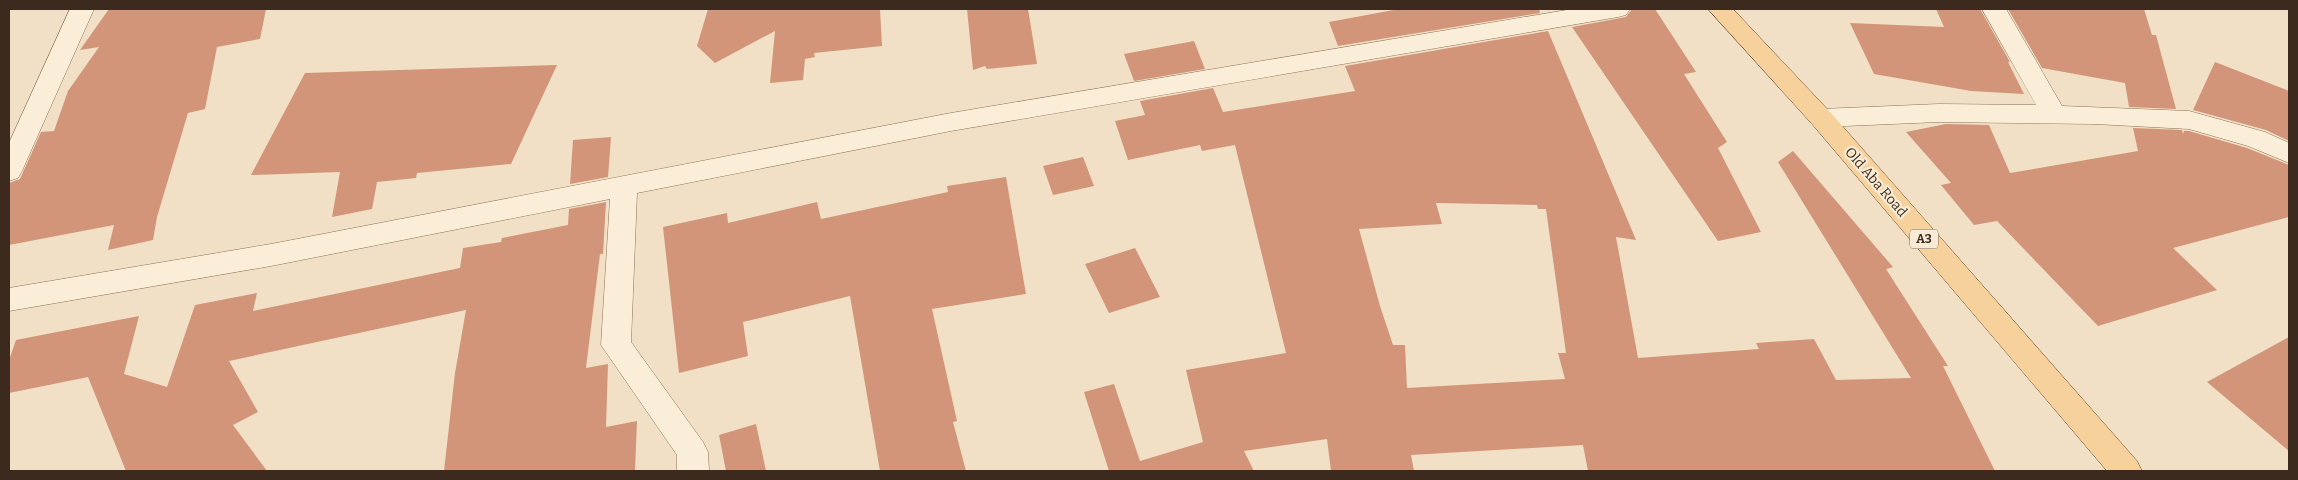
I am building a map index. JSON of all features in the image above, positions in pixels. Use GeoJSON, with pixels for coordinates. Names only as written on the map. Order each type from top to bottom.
{"type":"FeatureCollection","features":[{"type":"Feature","properties":{"kind":"main road","name":"Old Aba Road"},"geometry":{"type":"LineString","coordinates":[[1720,9],[1821,118],[2126,471]]}},
{"type":"Feature","properties":{"kind":"street"},"geometry":{"type":"LineString","coordinates":[[9,171],[82,9]]}},
{"type":"Feature","properties":{"kind":"street"},"geometry":{"type":"LineString","coordinates":[[9,300],[271,255],[951,122],[1618,9]]}},
{"type":"Feature","properties":{"kind":"street"},"geometry":{"type":"LineString","coordinates":[[1994,9],[2054,114]]}},
{"type":"Feature","properties":{"kind":"street"},"geometry":{"type":"LineString","coordinates":[[1821,118],[1939,113],[2054,114],[2189,120],[2256,139],[2289,154]]}},
{"type":"Feature","properties":{"kind":"street"},"geometry":{"type":"LineString","coordinates":[[624,185],[616,345],[692,452],[693,471]]}},
{"type":"Feature","properties":{"kind":"building"},"geometry":{"type":"Polygon","coordinates":[[[109,9],[266,9],[260,39],[217,47],[205,109],[188,113],[157,217],[153,240],[108,250],[114,225],[9,245],[9,183],[20,179],[41,132],[54,131],[68,91],[99,47],[80,50],[109,9]]]}},
{"type":"Feature","properties":{"kind":"building"},"geometry":{"type":"Polygon","coordinates":[[[708,9],[880,9],[882,46],[814,53],[815,57],[805,59],[803,80],[770,83],[775,31],[715,63],[697,46],[708,9]]]}},
{"type":"Feature","properties":{"kind":"building"},"geometry":{"type":"Polygon","coordinates":[[[967,9],[1028,9],[1037,64],[987,69],[985,66],[973,70],[967,9]]]}},
{"type":"Feature","properties":{"kind":"building"},"geometry":{"type":"Polygon","coordinates":[[[1399,9],[1539,9],[1540,13],[1338,46],[1329,22],[1399,9]]]}},
{"type":"Feature","properties":{"kind":"building"},"geometry":{"type":"Polygon","coordinates":[[[1632,9],[1655,9],[1696,72],[1684,74],[1727,142],[1718,148],[1761,232],[1718,241],[1572,27],[1626,17],[1632,9]]]}},
{"type":"Feature","properties":{"kind":"building"},"geometry":{"type":"Polygon","coordinates":[[[1936,9],[1980,9],[2010,62],[2008,62],[2024,94],[1971,91],[1874,74],[1850,23],[1944,27],[1936,9]]]}},
{"type":"Feature","properties":{"kind":"building"},"geometry":{"type":"Polygon","coordinates":[[[2008,9],[2144,9],[2152,35],[2156,35],[2176,109],[2129,107],[2125,83],[2042,68],[2008,9]]]}},
{"type":"Feature","properties":{"kind":"building"},"geometry":{"type":"Polygon","coordinates":[[[1548,31],[1636,240],[1616,237],[1638,358],[1759,349],[1756,343],[1814,339],[1836,380],[1911,378],[1778,162],[1793,151],[1893,267],[1886,269],[1948,366],[1943,366],[1995,471],[1588,471],[1583,445],[1411,455],[1414,471],[1331,471],[1327,439],[1244,451],[1254,471],[1109,471],[1084,392],[1114,384],[1140,461],[1203,442],[1186,370],[1286,353],[1235,145],[1202,151],[1200,145],[1128,160],[1115,121],[1145,115],[1140,101],[1213,88],[1223,112],[1355,91],[1345,66],[1548,31]],[[1436,203],[1442,224],[1359,229],[1380,306],[1393,345],[1405,345],[1407,388],[1565,379],[1558,353],[1566,353],[1546,209],[1538,209],[1537,205],[1436,203]]]}},
{"type":"Feature","properties":{"kind":"building"},"geometry":{"type":"Polygon","coordinates":[[[1194,41],[1205,69],[1134,81],[1124,54],[1194,41]]]}},
{"type":"Feature","properties":{"kind":"building"},"geometry":{"type":"Polygon","coordinates":[[[2215,62],[2289,91],[2289,141],[2266,130],[2193,110],[2215,62]]]}},
{"type":"Feature","properties":{"kind":"building"},"geometry":{"type":"Polygon","coordinates":[[[557,65],[511,164],[417,173],[416,178],[377,182],[372,209],[332,217],[340,172],[251,175],[305,73],[557,65]]]}},
{"type":"Feature","properties":{"kind":"building"},"geometry":{"type":"Polygon","coordinates":[[[1946,124],[1989,125],[2010,173],[2138,151],[2133,128],[2182,130],[2183,134],[2184,131],[2189,131],[2247,148],[2289,165],[2289,217],[2173,248],[2217,290],[2098,326],[1997,221],[1974,225],[1941,185],[1951,183],[1906,132],[1946,124]]]}},
{"type":"Feature","properties":{"kind":"building"},"geometry":{"type":"Polygon","coordinates":[[[611,137],[608,177],[570,184],[573,140],[611,137]]]}},
{"type":"Feature","properties":{"kind":"building"},"geometry":{"type":"Polygon","coordinates":[[[1083,157],[1094,186],[1053,195],[1043,166],[1083,157]]]}},
{"type":"Feature","properties":{"kind":"building"},"geometry":{"type":"Polygon","coordinates":[[[1006,177],[1026,294],[932,309],[957,421],[953,422],[966,471],[880,471],[850,296],[743,322],[748,356],[679,373],[663,227],[727,213],[728,223],[817,202],[821,219],[948,192],[947,186],[1006,177]]]}},
{"type":"Feature","properties":{"kind":"building"},"geometry":{"type":"Polygon","coordinates":[[[606,202],[603,254],[600,254],[586,368],[608,364],[606,427],[637,421],[635,471],[444,471],[455,373],[466,310],[229,361],[258,412],[233,425],[267,471],[126,471],[88,377],[9,393],[9,360],[16,340],[139,316],[124,374],[167,387],[195,305],[257,293],[253,311],[460,268],[463,248],[501,242],[502,238],[568,225],[569,209],[606,202]]]}},
{"type":"Feature","properties":{"kind":"building"},"geometry":{"type":"Polygon","coordinates":[[[1135,248],[1160,297],[1109,313],[1085,264],[1135,248]]]}},
{"type":"Feature","properties":{"kind":"building"},"geometry":{"type":"Polygon","coordinates":[[[2289,337],[2289,451],[2207,382],[2289,337]]]}},
{"type":"Feature","properties":{"kind":"building"},"geometry":{"type":"Polygon","coordinates":[[[756,424],[766,471],[726,471],[719,435],[756,424]]]}}]}
